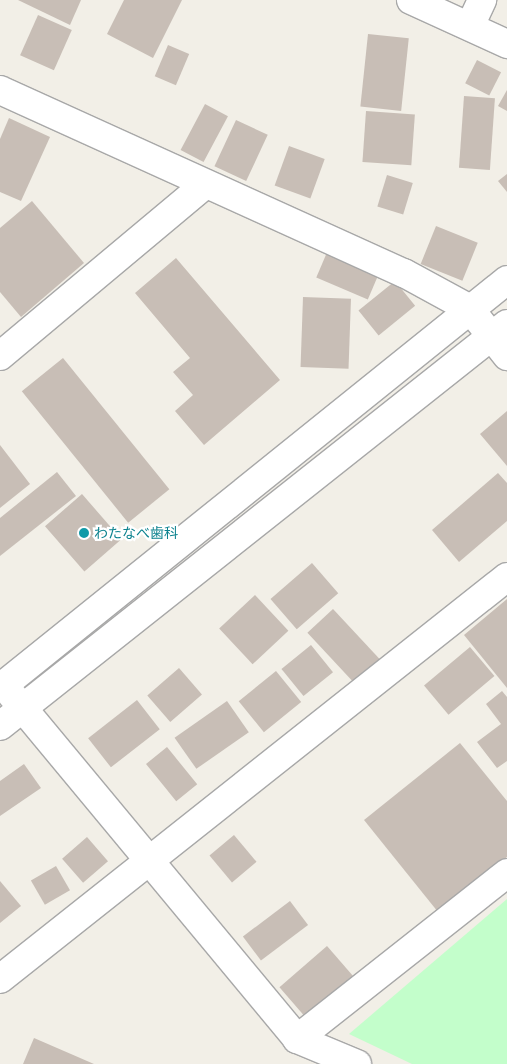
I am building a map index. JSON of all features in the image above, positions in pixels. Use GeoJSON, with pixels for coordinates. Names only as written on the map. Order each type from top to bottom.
{"type":"FeatureCollection","features":[{"type":"Feature","properties":{"kind":"street"},"geometry":{"type":"LineString","coordinates":[[411,0],[507,44]]}},
{"type":"Feature","properties":{"kind":"street"},"geometry":{"type":"LineString","coordinates":[[470,26],[482,0]]}},
{"type":"Feature","properties":{"kind":"street"},"geometry":{"type":"LineString","coordinates":[[0,90],[404,273],[470,309],[502,339],[0,726]]}},
{"type":"Feature","properties":{"kind":"street"},"geometry":{"type":"LineString","coordinates":[[0,356],[206,184]]}},
{"type":"Feature","properties":{"kind":"street"},"geometry":{"type":"LineString","coordinates":[[357,1064],[297,1038],[1,683],[507,280]]}},
{"type":"Feature","properties":{"kind":"street"},"geometry":{"type":"LineString","coordinates":[[0,980],[507,577]]}},
{"type":"Feature","properties":{"kind":"street"},"geometry":{"type":"LineString","coordinates":[[297,1038],[507,873]]}},
{"type":"Feature","properties":{"kind":"green space"},"geometry":{"type":"Polygon","coordinates":[[[507,899],[507,1064],[412,1064],[349,1034],[507,899]]]}},
{"type":"Feature","properties":{"kind":"building"},"geometry":{"type":"Polygon","coordinates":[[[18,0],[81,0],[70,25],[18,0]]]}},
{"type":"Feature","properties":{"kind":"building"},"geometry":{"type":"Polygon","coordinates":[[[124,0],[182,0],[153,58],[107,34],[124,0]]]}},
{"type":"Feature","properties":{"kind":"building"},"geometry":{"type":"Polygon","coordinates":[[[38,15],[72,30],[54,70],[20,55],[38,15]]]}},
{"type":"Feature","properties":{"kind":"building"},"geometry":{"type":"Polygon","coordinates":[[[368,34],[409,38],[401,111],[360,107],[368,34]]]}},
{"type":"Feature","properties":{"kind":"building"},"geometry":{"type":"Polygon","coordinates":[[[168,45],[189,54],[176,85],[155,76],[168,45]]]}},
{"type":"Feature","properties":{"kind":"building"},"geometry":{"type":"Polygon","coordinates":[[[477,60],[501,72],[489,95],[465,83],[477,60]]]}},
{"type":"Feature","properties":{"kind":"building"},"geometry":{"type":"Polygon","coordinates":[[[507,90],[507,111],[498,106],[507,90]]]}},
{"type":"Feature","properties":{"kind":"building"},"geometry":{"type":"Polygon","coordinates":[[[464,96],[495,98],[490,170],[459,168],[464,96]]]}},
{"type":"Feature","properties":{"kind":"building"},"geometry":{"type":"Polygon","coordinates":[[[205,104],[228,116],[204,162],[181,150],[205,104]]]}},
{"type":"Feature","properties":{"kind":"building"},"geometry":{"type":"Polygon","coordinates":[[[366,111],[415,114],[411,165],[362,162],[366,111]]]}},
{"type":"Feature","properties":{"kind":"building"},"geometry":{"type":"Polygon","coordinates":[[[9,118],[50,137],[21,201],[0,192],[0,139],[9,118]]]}},
{"type":"Feature","properties":{"kind":"building"},"geometry":{"type":"Polygon","coordinates":[[[236,120],[268,135],[246,181],[214,166],[236,120]]]}},
{"type":"Feature","properties":{"kind":"building"},"geometry":{"type":"Polygon","coordinates":[[[289,146],[325,159],[310,198],[275,185],[289,146]]]}},
{"type":"Feature","properties":{"kind":"building"},"geometry":{"type":"Polygon","coordinates":[[[507,174],[507,192],[498,181],[507,174]]]}},
{"type":"Feature","properties":{"kind":"building"},"geometry":{"type":"Polygon","coordinates":[[[387,175],[413,183],[403,214],[377,207],[387,175]]]}},
{"type":"Feature","properties":{"kind":"building"},"geometry":{"type":"Polygon","coordinates":[[[32,201],[84,263],[21,317],[0,292],[0,228],[32,201]]]}},
{"type":"Feature","properties":{"kind":"building"},"geometry":{"type":"Polygon","coordinates":[[[436,226],[478,243],[462,281],[421,264],[436,226]]]}},
{"type":"Feature","properties":{"kind":"building"},"geometry":{"type":"Polygon","coordinates":[[[328,250],[380,272],[368,299],[316,278],[328,250]]]}},
{"type":"Feature","properties":{"kind":"building"},"geometry":{"type":"Polygon","coordinates":[[[176,258],[280,380],[204,445],[175,411],[193,395],[173,372],[190,358],[135,293],[176,258]]]}},
{"type":"Feature","properties":{"kind":"building"},"geometry":{"type":"Polygon","coordinates":[[[395,281],[415,306],[379,335],[358,311],[395,281]]]}},
{"type":"Feature","properties":{"kind":"building"},"geometry":{"type":"Polygon","coordinates":[[[303,297],[351,299],[349,369],[301,367],[303,297]]]}},
{"type":"Feature","properties":{"kind":"building"},"geometry":{"type":"Polygon","coordinates":[[[63,358],[169,489],[128,523],[22,391],[63,358]]]}},
{"type":"Feature","properties":{"kind":"building"},"geometry":{"type":"Polygon","coordinates":[[[507,411],[507,466],[480,434],[507,411]]]}},
{"type":"Feature","properties":{"kind":"building"},"geometry":{"type":"Polygon","coordinates":[[[0,445],[30,484],[0,508],[0,445]]]}},
{"type":"Feature","properties":{"kind":"building"},"geometry":{"type":"Polygon","coordinates":[[[57,472],[76,496],[0,556],[0,518],[57,472]]]}},
{"type":"Feature","properties":{"kind":"building"},"geometry":{"type":"Polygon","coordinates":[[[498,473],[507,483],[507,521],[459,562],[432,530],[498,473]]]}},
{"type":"Feature","properties":{"kind":"building","name":"わたなべ歯科"},"geometry":{"type":"Polygon","coordinates":[[[82,494],[121,539],[84,571],[45,526],[82,494]]]}},
{"type":"Feature","properties":{"kind":"building"},"geometry":{"type":"Polygon","coordinates":[[[312,563],[338,593],[297,629],[270,599],[312,563]]]}},
{"type":"Feature","properties":{"kind":"building"},"geometry":{"type":"Polygon","coordinates":[[[255,595],[288,631],[253,664],[219,628],[255,595]]]}},
{"type":"Feature","properties":{"kind":"building"},"geometry":{"type":"Polygon","coordinates":[[[507,599],[507,688],[464,635],[507,599]]]}},
{"type":"Feature","properties":{"kind":"building"},"geometry":{"type":"Polygon","coordinates":[[[333,609],[380,659],[354,683],[307,633],[333,609]]]}},
{"type":"Feature","properties":{"kind":"building"},"geometry":{"type":"Polygon","coordinates":[[[311,645],[333,672],[303,696],[281,669],[311,645]]]}},
{"type":"Feature","properties":{"kind":"building"},"geometry":{"type":"Polygon","coordinates":[[[470,647],[494,676],[448,715],[424,686],[470,647]]]}},
{"type":"Feature","properties":{"kind":"building"},"geometry":{"type":"Polygon","coordinates":[[[179,668],[202,694],[170,722],[147,696],[179,668]]]}},
{"type":"Feature","properties":{"kind":"building"},"geometry":{"type":"Polygon","coordinates":[[[276,671],[301,702],[264,732],[239,701],[276,671]]]}},
{"type":"Feature","properties":{"kind":"building"},"geometry":{"type":"Polygon","coordinates":[[[502,691],[507,697],[507,761],[497,768],[477,742],[501,724],[486,704],[502,691]]]}},
{"type":"Feature","properties":{"kind":"building"},"geometry":{"type":"Polygon","coordinates":[[[137,700],[160,729],[111,767],[88,738],[137,700]]]}},
{"type":"Feature","properties":{"kind":"building"},"geometry":{"type":"Polygon","coordinates":[[[227,701],[249,732],[196,769],[175,738],[227,701]]]}},
{"type":"Feature","properties":{"kind":"building"},"geometry":{"type":"Polygon","coordinates":[[[460,743],[507,801],[507,857],[438,912],[364,820],[460,743]]]}},
{"type":"Feature","properties":{"kind":"building"},"geometry":{"type":"Polygon","coordinates":[[[167,747],[197,784],[176,801],[146,764],[167,747]]]}},
{"type":"Feature","properties":{"kind":"building"},"geometry":{"type":"Polygon","coordinates":[[[24,764],[41,788],[0,816],[0,781],[24,764]]]}},
{"type":"Feature","properties":{"kind":"building"},"geometry":{"type":"Polygon","coordinates":[[[234,835],[256,862],[232,882],[209,856],[234,835]]]}},
{"type":"Feature","properties":{"kind":"building"},"geometry":{"type":"Polygon","coordinates":[[[87,837],[108,861],[83,883],[62,859],[87,837]]]}},
{"type":"Feature","properties":{"kind":"building"},"geometry":{"type":"Polygon","coordinates":[[[56,866],[70,890],[45,905],[31,880],[56,866]]]}},
{"type":"Feature","properties":{"kind":"building"},"geometry":{"type":"Polygon","coordinates":[[[0,881],[21,906],[0,923],[0,881]]]}},
{"type":"Feature","properties":{"kind":"building"},"geometry":{"type":"Polygon","coordinates":[[[290,901],[308,925],[261,960],[243,937],[290,901]]]}},
{"type":"Feature","properties":{"kind":"building"},"geometry":{"type":"Polygon","coordinates":[[[327,946],[353,976],[306,1018],[279,987],[327,946]]]}},
{"type":"Feature","properties":{"kind":"building"},"geometry":{"type":"Polygon","coordinates":[[[34,1038],[94,1064],[23,1064],[34,1038]]]}},
{"type":"Feature","properties":{"kind":"place","name":"わたなべ歯科"},"geometry":{"type":"Point","coordinates":[84,533]}}]}
